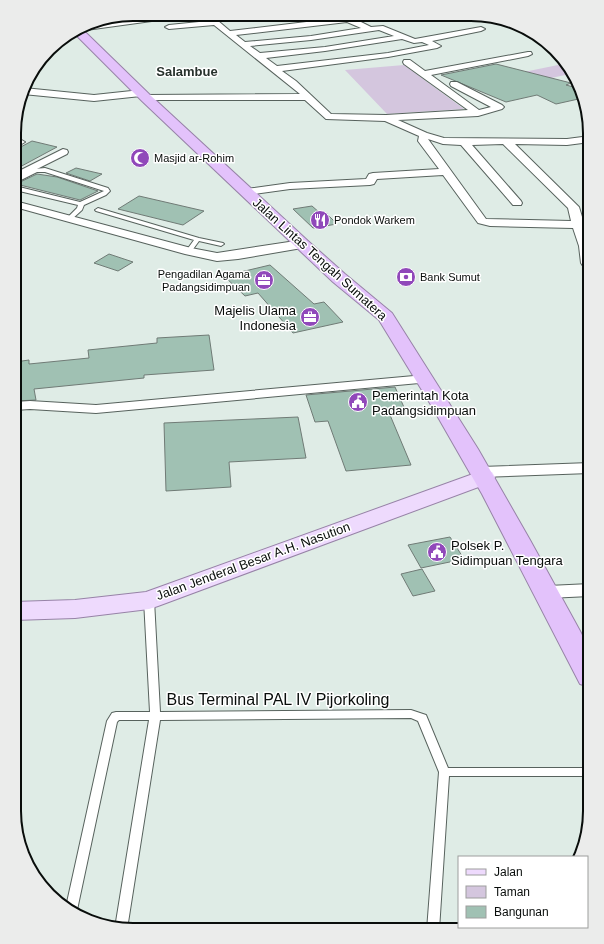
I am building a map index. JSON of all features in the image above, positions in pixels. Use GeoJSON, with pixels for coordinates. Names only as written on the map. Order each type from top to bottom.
{"type":"FeatureCollection","features":[{"type":"Feature","properties":{"kind":"highway","name":"Jalan Lintas Tengah Sumatera"},"geometry":{"type":"LineString","coordinates":[[83,33],[144,95],[246,192],[339,278],[386,317],[482,474],[548,592],[583,663]]}},
{"type":"Feature","properties":{"kind":"main road","name":"Jalan Jenderal Besar A.H. Nasution"},"geometry":{"type":"LineString","coordinates":[[21,612],[75,608],[149,600],[482,474]]}},
{"type":"Feature","properties":{"kind":"street"},"geometry":{"type":"LineString","coordinates":[[85,33],[132,21]]}},
{"type":"Feature","properties":{"kind":"street"},"geometry":{"type":"LineString","coordinates":[[158,21],[165,28],[200,21]]}},
{"type":"Feature","properties":{"kind":"street"},"geometry":{"type":"LineString","coordinates":[[213,21],[244,44],[308,97],[329,117],[386,118],[478,113],[499,106],[454,84]]}},
{"type":"Feature","properties":{"kind":"street"},"geometry":{"type":"LineString","coordinates":[[230,33],[340,21]]}},
{"type":"Feature","properties":{"kind":"street"},"geometry":{"type":"LineString","coordinates":[[351,21],[370,29]]}},
{"type":"Feature","properties":{"kind":"street"},"geometry":{"type":"LineString","coordinates":[[244,44],[311,38],[380,28],[414,41],[481,29]]}},
{"type":"Feature","properties":{"kind":"street"},"geometry":{"type":"LineString","coordinates":[[258,56],[325,49],[402,37]]}},
{"type":"Feature","properties":{"kind":"street"},"geometry":{"type":"LineString","coordinates":[[274,69],[388,55],[437,46],[424,40]]}},
{"type":"Feature","properties":{"kind":"street"},"geometry":{"type":"LineString","coordinates":[[422,74],[528,54]]}},
{"type":"Feature","properties":{"kind":"street"},"geometry":{"type":"LineString","coordinates":[[407,62],[478,113]]}},
{"type":"Feature","properties":{"kind":"street"},"geometry":{"type":"LineString","coordinates":[[29,92],[94,98],[144,95],[308,97]]}},
{"type":"Feature","properties":{"kind":"street"},"geometry":{"type":"LineString","coordinates":[[386,118],[424,135],[443,141],[567,142],[583,140]]}},
{"type":"Feature","properties":{"kind":"street"},"geometry":{"type":"LineString","coordinates":[[424,135],[423,141],[482,221],[490,223],[578,225]]}},
{"type":"Feature","properties":{"kind":"street"},"geometry":{"type":"LineString","coordinates":[[506,141],[573,207],[583,237]]}},
{"type":"Feature","properties":{"kind":"street"},"geometry":{"type":"LineString","coordinates":[[464,142],[517,204]]}},
{"type":"Feature","properties":{"kind":"street"},"geometry":{"type":"LineString","coordinates":[[21,174],[63,152]]}},
{"type":"Feature","properties":{"kind":"street"},"geometry":{"type":"LineString","coordinates":[[246,192],[290,186],[370,182],[374,176],[445,172]]}},
{"type":"Feature","properties":{"kind":"street"},"geometry":{"type":"LineString","coordinates":[[21,206],[189,251],[217,257],[302,244]]}},
{"type":"Feature","properties":{"kind":"street"},"geometry":{"type":"LineString","coordinates":[[21,406],[96,409],[425,379]]}},
{"type":"Feature","properties":{"kind":"street"},"geometry":{"type":"LineString","coordinates":[[482,474],[583,468]]}},
{"type":"Feature","properties":{"kind":"street"},"geometry":{"type":"LineString","coordinates":[[548,592],[583,590]]}},
{"type":"Feature","properties":{"kind":"lane"},"geometry":{"type":"LineString","coordinates":[[21,178],[31,172],[45,170],[106,189],[107,191],[104,194],[82,204],[21,189]]}},
{"type":"Feature","properties":{"kind":"lane"},"geometry":{"type":"LineString","coordinates":[[69,219],[80,209],[82,204]]}},
{"type":"Feature","properties":{"kind":"lane"},"geometry":{"type":"LineString","coordinates":[[98,210],[198,239],[221,244]]}},
{"type":"Feature","properties":{"kind":"lane"},"geometry":{"type":"LineString","coordinates":[[189,251],[198,239]]}},
{"type":"Feature","properties":{"kind":"lane"},"geometry":{"type":"LineString","coordinates":[[122,922],[155,716],[149,600]]}},
{"type":"Feature","properties":{"kind":"lane","name":"Bus Terminal PAL IV Pijorkoling"},"geometry":{"type":"LineString","coordinates":[[72,905],[112,721],[119,715],[411,714],[422,718],[444,772],[433,923]]}},
{"type":"Feature","properties":{"kind":"lane"},"geometry":{"type":"LineString","coordinates":[[444,772],[583,772]]}},
{"type":"Feature","properties":{"kind":"green space"},"geometry":{"type":"Polygon","coordinates":[[[404,65],[464,109],[387,114],[345,70],[404,65]]]}},
{"type":"Feature","properties":{"kind":"green space"},"geometry":{"type":"Polygon","coordinates":[[[558,65],[561,66],[566,75],[537,81],[519,73],[558,65]]]}},
{"type":"Feature","properties":{"kind":"building"},"geometry":{"type":"Polygon","coordinates":[[[496,64],[571,83],[566,85],[572,87],[578,99],[556,104],[537,95],[506,102],[441,75],[496,64]]]}},
{"type":"Feature","properties":{"kind":"building"},"geometry":{"type":"Polygon","coordinates":[[[32,141],[57,147],[21,166],[21,147],[32,141]]]}},
{"type":"Feature","properties":{"kind":"building"},"geometry":{"type":"Polygon","coordinates":[[[76,168],[102,174],[90,181],[66,173],[76,168]]]}},
{"type":"Feature","properties":{"kind":"building"},"geometry":{"type":"Polygon","coordinates":[[[37,174],[57,177],[98,191],[80,200],[21,185],[21,182],[37,174]]]}},
{"type":"Feature","properties":{"kind":"building"},"geometry":{"type":"Polygon","coordinates":[[[139,196],[204,211],[183,225],[118,209],[139,196]]]}},
{"type":"Feature","properties":{"kind":"building"},"geometry":{"type":"Polygon","coordinates":[[[312,206],[320,213],[325,212],[337,224],[313,228],[293,209],[312,206]]]}},
{"type":"Feature","properties":{"kind":"building"},"geometry":{"type":"Polygon","coordinates":[[[109,254],[133,262],[118,271],[94,263],[109,254]]]}},
{"type":"Feature","properties":{"kind":"building"},"geometry":{"type":"Polygon","coordinates":[[[270,265],[314,304],[324,302],[343,322],[293,333],[258,293],[245,296],[224,276],[270,265]]]}},
{"type":"Feature","properties":{"kind":"building"},"geometry":{"type":"Polygon","coordinates":[[[209,335],[214,370],[144,375],[144,378],[34,389],[36,400],[21,401],[21,361],[29,360],[29,364],[89,358],[88,350],[157,343],[157,338],[209,335]]]}},
{"type":"Feature","properties":{"kind":"building"},"geometry":{"type":"Polygon","coordinates":[[[395,387],[407,414],[390,415],[411,465],[346,471],[328,421],[315,422],[306,395],[395,387]]]}},
{"type":"Feature","properties":{"kind":"building"},"geometry":{"type":"Polygon","coordinates":[[[298,417],[306,458],[229,462],[231,487],[166,491],[164,423],[298,417]]]}},
{"type":"Feature","properties":{"kind":"building"},"geometry":{"type":"Polygon","coordinates":[[[450,537],[464,559],[421,568],[408,545],[450,537]]]}},
{"type":"Feature","properties":{"kind":"building"},"geometry":{"type":"Polygon","coordinates":[[[422,569],[435,591],[413,596],[401,574],[422,569]]]}},
{"type":"Feature","properties":{"kind":"place","name":"Masjid ar-Rohim"},"geometry":{"type":"Point","coordinates":[140,158]}},
{"type":"Feature","properties":{"kind":"place","name":"Pondok Warkem"},"geometry":{"type":"Point","coordinates":[320,220]}},
{"type":"Feature","properties":{"kind":"place","name":"Bank Sumut"},"geometry":{"type":"Point","coordinates":[406,277]}},
{"type":"Feature","properties":{"kind":"place","name":"Pengadilan Agama Padangsidimpuan"},"geometry":{"type":"Point","coordinates":[264,280]}},
{"type":"Feature","properties":{"kind":"place","name":"Majelis Ulama Indonesia"},"geometry":{"type":"Point","coordinates":[310,317]}},
{"type":"Feature","properties":{"kind":"place","name":"Pemerintah Kota Padangsidimpuan"},"geometry":{"type":"Point","coordinates":[358,402]}},
{"type":"Feature","properties":{"kind":"place","name":"Polsek P. Sidimpuan Tengara"},"geometry":{"type":"Point","coordinates":[437,552]}},
{"type":"Feature","properties":{"kind":"district","name":"Salambue"},"geometry":{"type":"Point","coordinates":[187,71]}}]}
